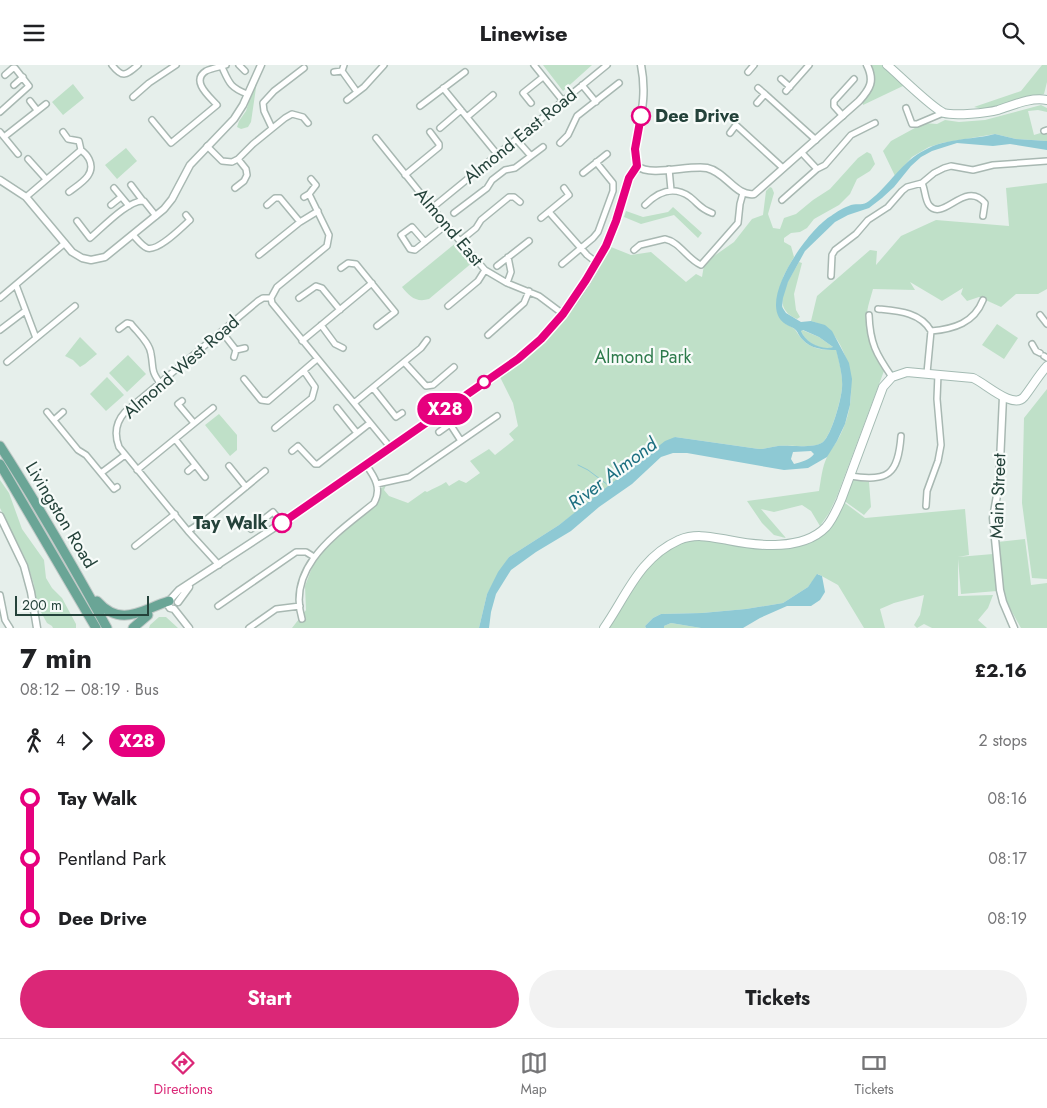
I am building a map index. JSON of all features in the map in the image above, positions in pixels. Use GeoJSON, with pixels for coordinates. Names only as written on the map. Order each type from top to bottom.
{"type":"FeatureCollection","features":[{"type":"Feature","properties":{"kind":"main road"},"geometry":{"type":"LineString","coordinates":[[888,65],[943,113],[959,114],[994,111],[1028,100],[1047,100]]}},
{"type":"Feature","properties":{"kind":"main road"},"geometry":{"type":"LineString","coordinates":[[604,628],[640,570],[650,560],[686,537],[696,536],[761,545],[781,545],[800,541],[820,532],[837,509],[883,387],[892,377],[907,372],[973,378],[982,381],[1003,397],[1015,402],[1024,397],[1047,366]]}},
{"type":"Feature","properties":{"kind":"main road","name":"Livingston Road"},"geometry":{"type":"LineString","coordinates":[[0,446],[78,575],[107,628]]}},
{"type":"Feature","properties":{"kind":"main road","name":"Livingston Road"},"geometry":{"type":"LineString","coordinates":[[0,464],[73,588],[90,628]]}},
{"type":"Feature","properties":{"kind":"main road"},"geometry":{"type":"LineString","coordinates":[[78,575],[104,610],[117,616],[130,617],[154,606],[173,604]]}},
{"type":"Feature","properties":{"kind":"main road"},"geometry":{"type":"LineString","coordinates":[[133,628],[150,613],[173,604]]}},
{"type":"Feature","properties":{"kind":"street"},"geometry":{"type":"LineString","coordinates":[[112,65],[117,72],[123,75],[127,75],[138,65]]}},
{"type":"Feature","properties":{"kind":"street"},"geometry":{"type":"LineString","coordinates":[[133,97],[149,83],[176,65]]}},
{"type":"Feature","properties":{"kind":"street"},"geometry":{"type":"LineString","coordinates":[[239,65],[244,71]]}},
{"type":"Feature","properties":{"kind":"street"},"geometry":{"type":"LineString","coordinates":[[0,180],[26,197],[72,252],[82,258],[98,259],[114,251],[169,203],[186,170],[234,119],[260,65]]}},
{"type":"Feature","properties":{"kind":"street"},"geometry":{"type":"LineString","coordinates":[[342,71],[344,65]]}},
{"type":"Feature","properties":{"kind":"street"},"geometry":{"type":"LineString","coordinates":[[347,100],[384,65]]}},
{"type":"Feature","properties":{"kind":"street"},"geometry":{"type":"LineString","coordinates":[[534,65],[563,101]]}},
{"type":"Feature","properties":{"kind":"street","name":"Almond East Road"},"geometry":{"type":"LineString","coordinates":[[432,208],[607,65]]}},
{"type":"Feature","properties":{"kind":"street"},"geometry":{"type":"LineString","coordinates":[[189,628],[173,604],[179,590],[282,523],[518,359],[541,339],[563,314],[597,263],[616,221],[629,178],[637,166],[635,149],[645,91],[641,65]]}},
{"type":"Feature","properties":{"kind":"street"},"geometry":{"type":"LineString","coordinates":[[781,79],[788,89],[809,65]]}},
{"type":"Feature","properties":{"kind":"street"},"geometry":{"type":"LineString","coordinates":[[637,166],[650,171],[700,167],[710,169],[722,175],[743,193],[750,195],[757,192],[843,116],[869,90],[871,73],[867,65]]}},
{"type":"Feature","properties":{"kind":"street"},"geometry":{"type":"LineString","coordinates":[[217,105],[201,86],[200,81],[204,73],[223,66],[228,83],[237,91],[247,95]]}},
{"type":"Feature","properties":{"kind":"street"},"geometry":{"type":"LineString","coordinates":[[748,72],[752,66]]}},
{"type":"Feature","properties":{"kind":"street"},"geometry":{"type":"LineString","coordinates":[[272,129],[264,111],[263,103],[274,91],[304,67]]}},
{"type":"Feature","properties":{"kind":"street"},"geometry":{"type":"LineString","coordinates":[[0,112],[27,89],[28,83],[15,68],[5,75]]}},
{"type":"Feature","properties":{"kind":"street"},"geometry":{"type":"LineString","coordinates":[[334,72],[342,71]]}},
{"type":"Feature","properties":{"kind":"street"},"geometry":{"type":"LineString","coordinates":[[342,71],[357,92]]}},
{"type":"Feature","properties":{"kind":"street"},"geometry":{"type":"LineString","coordinates":[[420,107],[465,72]]}},
{"type":"Feature","properties":{"kind":"street"},"geometry":{"type":"LineString","coordinates":[[14,85],[23,77]]}},
{"type":"Feature","properties":{"kind":"street"},"geometry":{"type":"LineString","coordinates":[[531,103],[523,93],[543,77]]}},
{"type":"Feature","properties":{"kind":"street"},"geometry":{"type":"LineString","coordinates":[[560,143],[568,135],[577,117],[619,83]]}},
{"type":"Feature","properties":{"kind":"street"},"geometry":{"type":"LineString","coordinates":[[843,116],[834,106],[834,101],[852,83]]}},
{"type":"Feature","properties":{"kind":"street"},"geometry":{"type":"LineString","coordinates":[[582,85],[596,102]]}},
{"type":"Feature","properties":{"kind":"street"},"geometry":{"type":"LineString","coordinates":[[443,88],[497,155]]}},
{"type":"Feature","properties":{"kind":"street"},"geometry":{"type":"LineString","coordinates":[[758,88],[816,140]]}},
{"type":"Feature","properties":{"kind":"street"},"geometry":{"type":"LineString","coordinates":[[758,103],[765,94]]}},
{"type":"Feature","properties":{"kind":"street"},"geometry":{"type":"LineString","coordinates":[[467,117],[493,95]]}},
{"type":"Feature","properties":{"kind":"street"},"geometry":{"type":"LineString","coordinates":[[152,121],[171,143],[223,99]]}},
{"type":"Feature","properties":{"kind":"street"},"geometry":{"type":"LineString","coordinates":[[30,101],[37,111]]}},
{"type":"Feature","properties":{"kind":"street"},"geometry":{"type":"LineString","coordinates":[[4,137],[46,104]]}},
{"type":"Feature","properties":{"kind":"street"},"geometry":{"type":"LineString","coordinates":[[906,108],[912,124],[917,124],[943,113]]}},
{"type":"Feature","properties":{"kind":"street"},"geometry":{"type":"LineString","coordinates":[[440,128],[461,110]]}},
{"type":"Feature","properties":{"kind":"street"},"geometry":{"type":"LineString","coordinates":[[207,146],[222,161],[232,162],[292,114],[303,117],[308,123]]}},
{"type":"Feature","properties":{"kind":"street"},"geometry":{"type":"LineString","coordinates":[[782,200],[824,165],[851,135],[875,123]]}},
{"type":"Feature","properties":{"kind":"street"},"geometry":{"type":"LineString","coordinates":[[730,133],[734,124],[783,168]]}},
{"type":"Feature","properties":{"kind":"street"},"geometry":{"type":"LineString","coordinates":[[0,132],[18,154]]}},
{"type":"Feature","properties":{"kind":"street"},"geometry":{"type":"LineString","coordinates":[[63,132],[68,139],[79,141],[81,151],[88,156],[91,164],[89,176],[69,192]]}},
{"type":"Feature","properties":{"kind":"street"},"geometry":{"type":"LineString","coordinates":[[405,175],[439,147],[439,144],[430,132]]}},
{"type":"Feature","properties":{"kind":"street","name":"Almond East"},"geometry":{"type":"LineString","coordinates":[[376,138],[446,225],[485,269],[507,283],[529,291],[563,314]]}},
{"type":"Feature","properties":{"kind":"street"},"geometry":{"type":"LineString","coordinates":[[516,139],[531,156]]}},
{"type":"Feature","properties":{"kind":"street"},"geometry":{"type":"LineString","coordinates":[[6,151],[12,147]]}},
{"type":"Feature","properties":{"kind":"street"},"geometry":{"type":"LineString","coordinates":[[454,213],[487,188],[492,180],[505,170],[516,168],[544,147]]}},
{"type":"Feature","properties":{"kind":"street"},"geometry":{"type":"LineString","coordinates":[[26,197],[81,151]]}},
{"type":"Feature","properties":{"kind":"street"},"geometry":{"type":"LineString","coordinates":[[802,153],[817,169]]}},
{"type":"Feature","properties":{"kind":"street"},"geometry":{"type":"LineString","coordinates":[[583,173],[607,154]]}},
{"type":"Feature","properties":{"kind":"street"},"geometry":{"type":"LineString","coordinates":[[28,159],[46,179]]}},
{"type":"Feature","properties":{"kind":"street"},"geometry":{"type":"LineString","coordinates":[[235,188],[244,181],[247,175],[246,169],[238,159]]}},
{"type":"Feature","properties":{"kind":"street"},"geometry":{"type":"LineString","coordinates":[[831,277],[834,266],[832,255],[835,250],[856,234],[868,220],[888,207],[907,187],[922,183],[934,173],[951,166],[973,170],[993,165],[1047,161]]}},
{"type":"Feature","properties":{"kind":"street"},"geometry":{"type":"LineString","coordinates":[[562,264],[598,232],[613,191],[613,183],[596,163]]}},
{"type":"Feature","properties":{"kind":"street"},"geometry":{"type":"LineString","coordinates":[[669,169],[671,190]]}},
{"type":"Feature","properties":{"kind":"street","name":"Almond West Road"},"geometry":{"type":"LineString","coordinates":[[219,565],[188,531],[119,447],[116,440],[117,425],[125,412],[222,333],[258,301],[263,298],[270,298],[277,287],[327,246],[329,235],[318,211],[306,195],[316,185],[311,179]]}},
{"type":"Feature","properties":{"kind":"street"},"geometry":{"type":"LineString","coordinates":[[922,183],[929,205],[937,210],[945,208],[965,196],[980,198],[987,203],[983,217]]}},
{"type":"Feature","properties":{"kind":"street"},"geometry":{"type":"LineString","coordinates":[[131,185],[156,216]]}},
{"type":"Feature","properties":{"kind":"street"},"geometry":{"type":"LineString","coordinates":[[114,188],[129,205]]}},
{"type":"Feature","properties":{"kind":"street"},"geometry":{"type":"LineString","coordinates":[[541,218],[569,195],[564,188]]}},
{"type":"Feature","properties":{"kind":"street"},"geometry":{"type":"LineString","coordinates":[[645,205],[654,197],[671,190],[685,194],[701,209],[710,210]]}},
{"type":"Feature","properties":{"kind":"street"},"geometry":{"type":"LineString","coordinates":[[634,250],[640,245],[665,239],[673,242],[701,265],[738,223],[743,193]]}},
{"type":"Feature","properties":{"kind":"street"},"geometry":{"type":"LineString","coordinates":[[111,205],[121,197]]}},
{"type":"Feature","properties":{"kind":"street"},"geometry":{"type":"LineString","coordinates":[[460,241],[476,228],[481,220],[509,197],[514,197],[520,202]]}},
{"type":"Feature","properties":{"kind":"street"},"geometry":{"type":"LineString","coordinates":[[267,205],[275,198],[280,198],[300,222]]}},
{"type":"Feature","properties":{"kind":"street"},"geometry":{"type":"LineString","coordinates":[[76,221],[90,238],[129,205],[138,200],[144,201]]}},
{"type":"Feature","properties":{"kind":"street"},"geometry":{"type":"LineString","coordinates":[[259,255],[300,222],[318,211]]}},
{"type":"Feature","properties":{"kind":"street"},"geometry":{"type":"LineString","coordinates":[[549,212],[580,248],[597,263]]}},
{"type":"Feature","properties":{"kind":"street"},"geometry":{"type":"LineString","coordinates":[[133,235],[146,248],[152,249],[160,245],[190,220],[186,215]]}},
{"type":"Feature","properties":{"kind":"street"},"geometry":{"type":"LineString","coordinates":[[425,242],[412,227],[401,235],[401,238],[412,250],[425,242],[446,225]]}},
{"type":"Feature","properties":{"kind":"street"},"geometry":{"type":"LineString","coordinates":[[637,239],[640,245]]}},
{"type":"Feature","properties":{"kind":"street"},"geometry":{"type":"LineString","coordinates":[[497,266],[528,241]]}},
{"type":"Feature","properties":{"kind":"street"},"geometry":{"type":"LineString","coordinates":[[0,297],[65,243]]}},
{"type":"Feature","properties":{"kind":"street"},"geometry":{"type":"LineString","coordinates":[[507,283],[511,272],[508,257]]}},
{"type":"Feature","properties":{"kind":"street"},"geometry":{"type":"LineString","coordinates":[[341,268],[348,263],[356,264],[397,310],[378,327]]}},
{"type":"Feature","properties":{"kind":"street"},"geometry":{"type":"LineString","coordinates":[[448,306],[478,281],[485,269]]}},
{"type":"Feature","properties":{"kind":"street"},"geometry":{"type":"LineString","coordinates":[[302,341],[372,283]]}},
{"type":"Feature","properties":{"kind":"street"},"geometry":{"type":"LineString","coordinates":[[16,285],[36,338]]}},
{"type":"Feature","properties":{"kind":"street"},"geometry":{"type":"LineString","coordinates":[[299,298],[316,286],[322,288],[340,310]]}},
{"type":"Feature","properties":{"kind":"street"},"geometry":{"type":"LineString","coordinates":[[488,335],[524,303],[529,291]]}},
{"type":"Feature","properties":{"kind":"street"},"geometry":{"type":"LineString","coordinates":[[270,298],[274,307],[390,447]]}},
{"type":"Feature","properties":{"kind":"street"},"geometry":{"type":"LineString","coordinates":[[930,331],[951,329],[972,318],[982,302],[975,302]]}},
{"type":"Feature","properties":{"kind":"street"},"geometry":{"type":"LineString","coordinates":[[7,361],[75,306]]}},
{"type":"Feature","properties":{"kind":"street"},"geometry":{"type":"LineString","coordinates":[[878,309],[902,311],[925,323],[930,331],[927,373]]}},
{"type":"Feature","properties":{"kind":"street"},"geometry":{"type":"LineString","coordinates":[[0,330],[25,311]]}},
{"type":"Feature","properties":{"kind":"street"},"geometry":{"type":"LineString","coordinates":[[869,315],[872,341],[878,357],[892,377]]}},
{"type":"Feature","properties":{"kind":"street"},"geometry":{"type":"LineString","coordinates":[[1040,315],[1047,324]]}},
{"type":"Feature","properties":{"kind":"street"},"geometry":{"type":"LineString","coordinates":[[119,329],[127,323],[131,324],[139,334],[151,352],[153,372],[160,383]]}},
{"type":"Feature","properties":{"kind":"street"},"geometry":{"type":"LineString","coordinates":[[321,325],[335,344],[344,348]]}},
{"type":"Feature","properties":{"kind":"street"},"geometry":{"type":"LineString","coordinates":[[222,333],[236,349]]}},
{"type":"Feature","properties":{"kind":"street"},"geometry":{"type":"LineString","coordinates":[[354,403],[421,348],[427,340]]}},
{"type":"Feature","properties":{"kind":"street"},"geometry":{"type":"LineString","coordinates":[[1032,344],[1036,351],[1044,356]]}},
{"type":"Feature","properties":{"kind":"street"},"geometry":{"type":"LineString","coordinates":[[236,349],[244,348]]}},
{"type":"Feature","properties":{"kind":"street"},"geometry":{"type":"LineString","coordinates":[[234,357],[236,349]]}},
{"type":"Feature","properties":{"kind":"street"},"geometry":{"type":"LineString","coordinates":[[244,379],[261,400],[268,401],[317,359]]}},
{"type":"Feature","properties":{"kind":"street"},"geometry":{"type":"LineString","coordinates":[[404,362],[426,386],[433,385],[454,367]]}},
{"type":"Feature","properties":{"kind":"street"},"geometry":{"type":"LineString","coordinates":[[275,428],[312,398],[315,387],[304,371]]}},
{"type":"Feature","properties":{"kind":"street"},"geometry":{"type":"LineString","coordinates":[[926,506],[927,491],[938,461],[941,445],[937,411],[938,374]]}},
{"type":"Feature","properties":{"kind":"street"},"geometry":{"type":"LineString","coordinates":[[373,388],[396,417],[402,413]]}},
{"type":"Feature","properties":{"kind":"street","name":"Main Street"},"geometry":{"type":"LineString","coordinates":[[1003,397],[998,483],[993,518],[1000,590],[1013,625]]}},
{"type":"Feature","properties":{"kind":"street"},"geometry":{"type":"LineString","coordinates":[[182,401],[178,404],[194,423]]}},
{"type":"Feature","properties":{"kind":"street"},"geometry":{"type":"LineString","coordinates":[[137,470],[213,408]]}},
{"type":"Feature","properties":{"kind":"street"},"geometry":{"type":"LineString","coordinates":[[337,408],[358,433]]}},
{"type":"Feature","properties":{"kind":"street"},"geometry":{"type":"LineString","coordinates":[[47,412],[78,450],[86,455],[114,489],[118,487]]}},
{"type":"Feature","properties":{"kind":"street"},"geometry":{"type":"LineString","coordinates":[[54,420],[63,412]]}},
{"type":"Feature","properties":{"kind":"street"},"geometry":{"type":"LineString","coordinates":[[377,484],[409,477],[497,416]]}},
{"type":"Feature","properties":{"kind":"street"},"geometry":{"type":"LineString","coordinates":[[439,432],[460,417]]}},
{"type":"Feature","properties":{"kind":"street"},"geometry":{"type":"LineString","coordinates":[[292,451],[298,446],[314,464],[318,465],[370,423]]}},
{"type":"Feature","properties":{"kind":"street"},"geometry":{"type":"LineString","coordinates":[[450,424],[461,441]]}},
{"type":"Feature","properties":{"kind":"street"},"geometry":{"type":"LineString","coordinates":[[175,439],[205,477]]}},
{"type":"Feature","properties":{"kind":"street"},"geometry":{"type":"LineString","coordinates":[[850,476],[871,479],[882,477],[898,461],[899,439]]}},
{"type":"Feature","properties":{"kind":"street"},"geometry":{"type":"LineString","coordinates":[[101,473],[125,455]]}},
{"type":"Feature","properties":{"kind":"street"},"geometry":{"type":"LineString","coordinates":[[188,471],[195,465]]}},
{"type":"Feature","properties":{"kind":"street"},"geometry":{"type":"LineString","coordinates":[[229,465],[246,487]]}},
{"type":"Feature","properties":{"kind":"street"},"geometry":{"type":"LineString","coordinates":[[302,619],[300,605],[302,584],[314,557],[321,548],[374,503],[377,497],[377,484],[366,465]]}},
{"type":"Feature","properties":{"kind":"street"},"geometry":{"type":"LineString","coordinates":[[188,531],[207,519],[265,471]]}},
{"type":"Feature","properties":{"kind":"street"},"geometry":{"type":"LineString","coordinates":[[251,529],[273,512],[282,523]]}},
{"type":"Feature","properties":{"kind":"street"},"geometry":{"type":"LineString","coordinates":[[135,546],[175,514]]}},
{"type":"Feature","properties":{"kind":"street"},"geometry":{"type":"LineString","coordinates":[[0,516],[24,566],[31,592],[35,628]]}},
{"type":"Feature","properties":{"kind":"street"},"geometry":{"type":"LineString","coordinates":[[218,606],[296,553],[306,552],[314,557]]}},
{"type":"Feature","properties":{"kind":"street"},"geometry":{"type":"LineString","coordinates":[[0,595],[5,620],[10,628]]}},
{"type":"Feature","properties":{"kind":"street"},"geometry":{"type":"LineString","coordinates":[[249,628],[276,609],[300,605]]}},
{"type":"Feature","properties":{"kind":"green space"},"geometry":{"type":"Polygon","coordinates":[[[543,65],[592,65],[563,91],[543,65]]]}},
{"type":"Feature","properties":{"kind":"green space"},"geometry":{"type":"Polygon","coordinates":[[[871,65],[883,65],[905,85],[863,105],[863,101],[870,93],[875,81],[871,65]]]}},
{"type":"Feature","properties":{"kind":"green space"},"geometry":{"type":"Polygon","coordinates":[[[1042,65],[1047,65],[1047,82],[1044,94],[987,110],[974,107],[1021,91],[1042,65]]]}},
{"type":"Feature","properties":{"kind":"green space"},"geometry":{"type":"Polygon","coordinates":[[[256,80],[251,122],[248,127],[241,129],[237,127],[246,111],[256,80]]]}},
{"type":"Feature","properties":{"kind":"green space"},"geometry":{"type":"Polygon","coordinates":[[[73,84],[84,98],[63,115],[52,102],[73,84]]]}},
{"type":"Feature","properties":{"kind":"green space"},"geometry":{"type":"Polygon","coordinates":[[[1041,105],[1047,108],[1047,112],[1038,110],[1028,111],[1034,135],[1047,131],[1047,141],[1016,139],[995,134],[942,143],[929,147],[912,157],[895,176],[883,151],[891,141],[924,123],[937,124],[945,120],[959,122],[985,120],[1041,105]]]}},
{"type":"Feature","properties":{"kind":"green space"},"geometry":{"type":"Polygon","coordinates":[[[126,148],[137,161],[117,179],[105,165],[126,148]]]}},
{"type":"Feature","properties":{"kind":"green space","name":"Almond Park"},"geometry":{"type":"Polygon","coordinates":[[[867,152],[871,154],[875,164],[870,171],[857,179],[850,194],[839,205],[814,219],[807,228],[800,232],[791,233],[784,238],[784,242],[791,246],[794,257],[784,275],[779,290],[786,324],[795,329],[806,343],[814,347],[827,350],[836,349],[841,368],[842,388],[840,400],[833,424],[823,442],[814,445],[778,446],[759,449],[675,437],[559,525],[509,557],[487,594],[479,628],[292,628],[306,610],[305,586],[313,565],[324,550],[377,502],[380,489],[386,485],[384,490],[389,496],[408,503],[425,491],[427,492],[446,482],[449,486],[459,480],[466,483],[480,473],[470,461],[489,449],[495,455],[514,440],[509,434],[518,426],[513,403],[500,377],[534,349],[565,318],[587,289],[611,247],[631,255],[651,252],[686,282],[696,274],[702,277],[704,265],[707,261],[734,242],[752,219],[763,215],[766,191],[770,187],[774,193],[768,214],[773,228],[780,229],[784,218],[796,214],[830,189],[858,158],[867,152]]]}},
{"type":"Feature","properties":{"kind":"green space"},"geometry":{"type":"Polygon","coordinates":[[[1047,183],[1047,289],[1038,294],[1016,294],[1001,307],[979,297],[967,301],[961,294],[963,288],[942,301],[910,282],[915,290],[873,289],[868,306],[867,323],[874,352],[884,371],[837,496],[820,526],[811,511],[802,505],[774,512],[761,509],[786,538],[774,535],[762,523],[747,501],[819,491],[825,461],[847,420],[851,397],[850,373],[843,351],[831,332],[811,321],[817,296],[870,250],[877,251],[876,265],[901,236],[936,220],[1009,226],[1006,188],[1047,183]]]}},
{"type":"Feature","properties":{"kind":"green space"},"geometry":{"type":"Polygon","coordinates":[[[673,207],[702,233],[698,238],[674,215],[641,224],[624,217],[626,211],[643,217],[668,212],[673,207]]]}},
{"type":"Feature","properties":{"kind":"green space"},"geometry":{"type":"Polygon","coordinates":[[[457,242],[473,262],[429,299],[420,300],[413,298],[407,293],[402,287],[457,242]]]}},
{"type":"Feature","properties":{"kind":"green space"},"geometry":{"type":"Polygon","coordinates":[[[799,262],[802,263],[794,294],[796,310],[800,317],[797,319],[784,308],[782,301],[786,286],[799,262]]]}},
{"type":"Feature","properties":{"kind":"green space"},"geometry":{"type":"Polygon","coordinates":[[[997,324],[1018,338],[1004,359],[982,345],[997,324]]]}},
{"type":"Feature","properties":{"kind":"green space"},"geometry":{"type":"Polygon","coordinates":[[[802,330],[819,337],[833,347],[824,348],[814,345],[806,339],[802,330]]]}},
{"type":"Feature","properties":{"kind":"green space"},"geometry":{"type":"Polygon","coordinates":[[[80,337],[97,354],[80,367],[73,360],[65,356],[80,337]]]}},
{"type":"Feature","properties":{"kind":"green space"},"geometry":{"type":"Polygon","coordinates":[[[128,355],[146,374],[127,392],[109,373],[128,355]]]}},
{"type":"Feature","properties":{"kind":"green space"},"geometry":{"type":"Polygon","coordinates":[[[107,377],[124,395],[106,411],[90,394],[107,377]]]}},
{"type":"Feature","properties":{"kind":"green space"},"geometry":{"type":"Polygon","coordinates":[[[1047,389],[1047,579],[1032,578],[1022,503],[1024,418],[1047,389]]]}},
{"type":"Feature","properties":{"kind":"green space"},"geometry":{"type":"Polygon","coordinates":[[[219,414],[237,435],[237,450],[230,456],[205,425],[219,414]]]}},
{"type":"Feature","properties":{"kind":"green space"},"geometry":{"type":"Polygon","coordinates":[[[0,480],[9,493],[22,529],[44,560],[46,578],[52,588],[62,598],[76,624],[76,628],[53,628],[47,623],[36,603],[34,585],[27,562],[0,508],[0,480]]]}},
{"type":"Feature","properties":{"kind":"green space"},"geometry":{"type":"Polygon","coordinates":[[[854,480],[869,482],[871,507],[864,515],[843,500],[850,484],[854,480]]]}},
{"type":"Feature","properties":{"kind":"green space"},"geometry":{"type":"Polygon","coordinates":[[[841,500],[865,518],[965,509],[969,555],[958,557],[993,554],[997,591],[961,594],[958,559],[958,596],[993,595],[988,608],[978,620],[987,628],[932,628],[924,624],[917,628],[914,625],[920,615],[924,595],[880,609],[885,628],[864,628],[838,585],[818,574],[808,587],[783,603],[702,613],[661,614],[653,618],[645,626],[646,628],[604,628],[650,560],[686,537],[771,545],[820,532],[841,500]]]}},
{"type":"Feature","properties":{"kind":"green space"},"geometry":{"type":"Polygon","coordinates":[[[1025,539],[1031,585],[1047,583],[1047,628],[1021,628],[1002,587],[1001,580],[1003,574],[1001,572],[998,542],[1025,539]]]}},
{"type":"Feature","properties":{"kind":"green space"},"geometry":{"type":"Polygon","coordinates":[[[159,617],[166,617],[178,628],[149,628],[159,617]]]}},
{"type":"Feature","properties":{"kind":"green space"},"geometry":{"type":"Polygon","coordinates":[[[671,623],[701,628],[664,628],[664,626],[671,623]]]}},
{"type":"Feature","properties":{"kind":"water"},"geometry":{"type":"Polygon","coordinates":[[[995,134],[1016,139],[1047,141],[1047,150],[1010,144],[993,146],[957,143],[932,151],[921,157],[911,166],[894,187],[869,208],[848,215],[835,222],[805,251],[788,282],[782,307],[786,313],[801,322],[811,321],[825,325],[832,331],[849,363],[852,379],[850,405],[845,424],[827,457],[808,468],[784,470],[687,453],[673,453],[661,457],[632,484],[599,507],[571,531],[511,570],[496,594],[489,628],[479,628],[487,594],[498,572],[509,557],[559,525],[665,441],[675,437],[759,449],[778,446],[813,445],[823,442],[833,425],[840,400],[842,383],[840,369],[836,350],[823,349],[809,345],[796,330],[779,317],[776,303],[779,287],[787,269],[821,223],[846,207],[869,201],[902,167],[917,155],[942,143],[995,134]],[[803,330],[801,331],[803,335],[814,345],[824,348],[833,347],[819,337],[803,330]],[[811,451],[793,452],[791,459],[794,464],[805,461],[814,454],[811,451]]]}},
{"type":"Feature","properties":{"kind":"water"},"geometry":{"type":"Polygon","coordinates":[[[817,574],[822,576],[825,592],[820,600],[811,606],[787,606],[743,628],[701,628],[671,623],[664,626],[664,628],[646,628],[645,626],[653,618],[661,614],[702,613],[783,603],[808,587],[817,574]]]}},
{"type":"Feature","properties":{"kind":"waterway","name":"River Almond"},"geometry":{"type":"LineString","coordinates":[[578,465],[608,485]]}},
{"type":"Feature","properties":{"kind":"bus line","name":"X28"},"geometry":{"type":"LineString","coordinates":[[282,523],[518,359],[552,327],[577,295],[606,246],[629,178],[637,166],[635,149],[641,116]]}},
{"type":"Feature","properties":{"kind":"place","name":"Dee Drive"},"geometry":{"type":"Point","coordinates":[641,116]}},
{"type":"Feature","properties":{"kind":"place","name":"Tay Walk"},"geometry":{"type":"Point","coordinates":[282,523]}}]}
